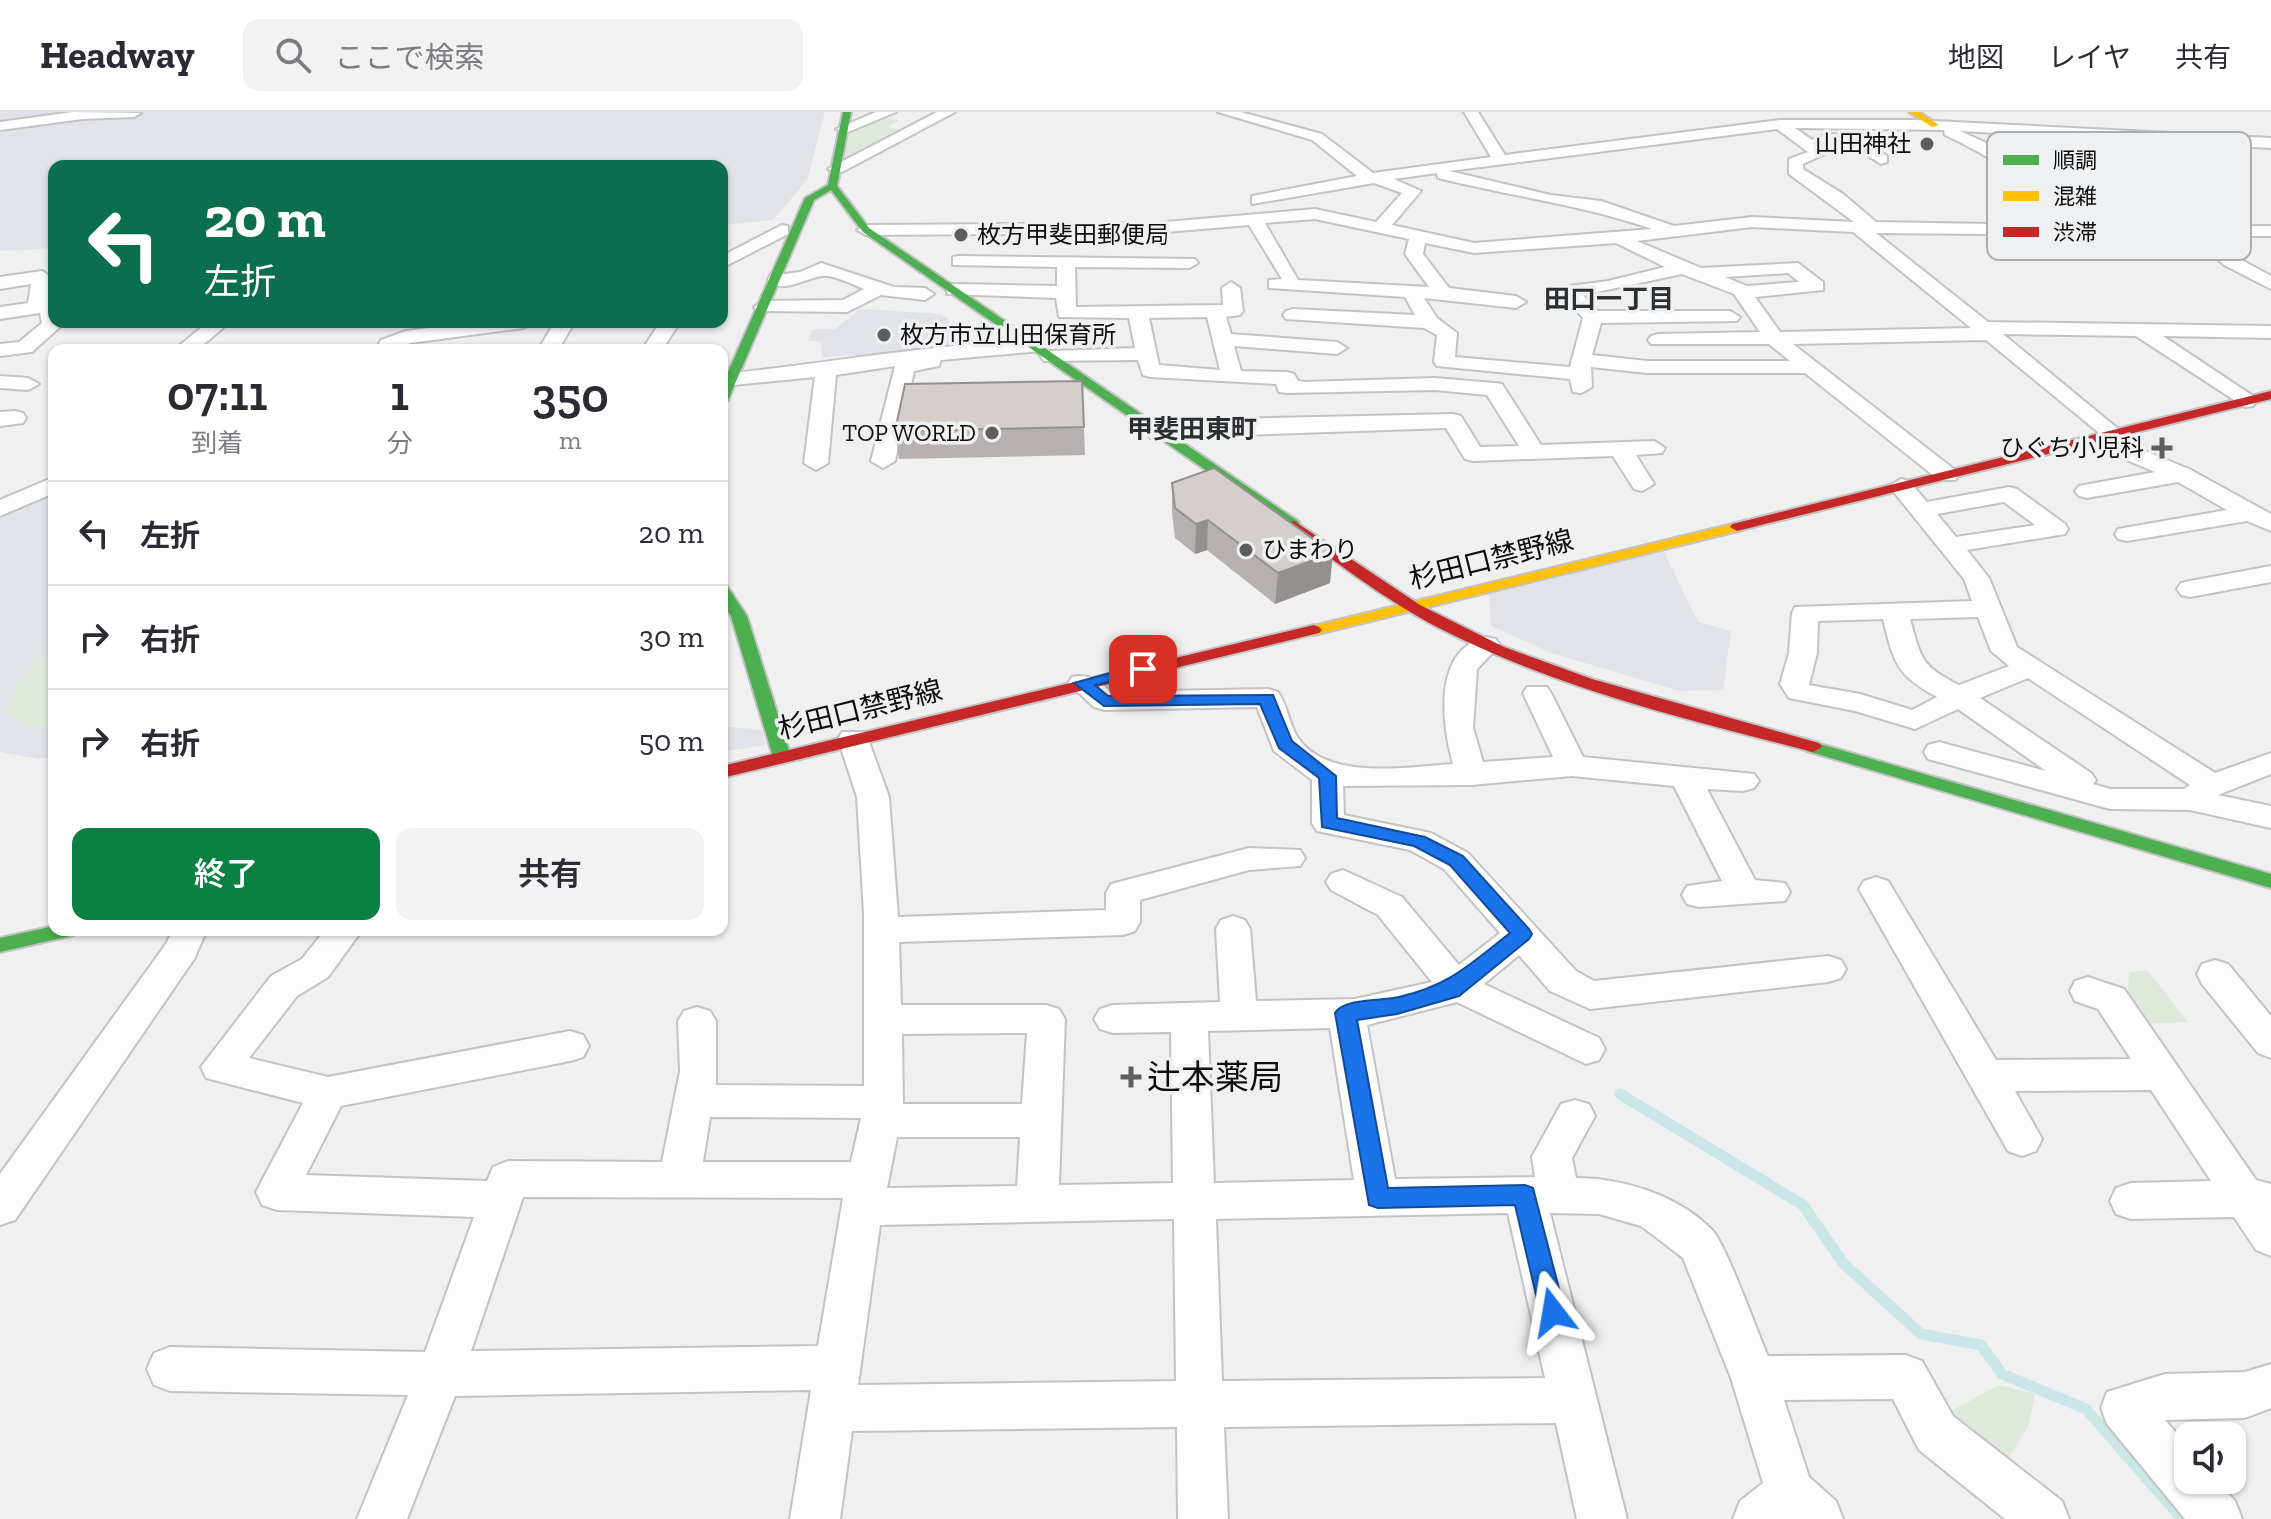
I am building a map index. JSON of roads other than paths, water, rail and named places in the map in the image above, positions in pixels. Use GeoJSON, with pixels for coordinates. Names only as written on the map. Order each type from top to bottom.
{"type":"FeatureCollection","features":[{"type":"Feature","properties":{"kind":"street"},"geometry":{"type":"LineString","coordinates":[[889,112],[845,120],[834,177],[866,230],[1412,607],[1486,645],[1548,669],[2271,881]]}},
{"type":"Feature","properties":{"kind":"street"},"geometry":{"type":"LineString","coordinates":[[728,381],[777,280],[790,230],[810,198],[834,177],[948,112]]}},
{"type":"Feature","properties":{"kind":"street"},"geometry":{"type":"LineString","coordinates":[[1225,112],[1317,137],[1372,178],[1413,191],[1381,227]]}},
{"type":"Feature","properties":{"kind":"street"},"geometry":{"type":"LineString","coordinates":[[1471,112],[1501,160]]}},
{"type":"Feature","properties":{"kind":"street"},"geometry":{"type":"LineString","coordinates":[[1913,112],[1987,149]]}},
{"type":"Feature","properties":{"kind":"street"},"geometry":{"type":"LineString","coordinates":[[0,126],[83,115],[134,113]]}},
{"type":"Feature","properties":{"kind":"street"},"geometry":{"type":"LineString","coordinates":[[1117,227],[1401,173],[1780,124],[1935,125],[2066,132]]}},
{"type":"Feature","properties":{"kind":"street"},"geometry":{"type":"LineString","coordinates":[[1780,124],[1819,153],[1795,162],[1795,171],[1837,198],[1865,228],[2110,434],[2137,456],[2181,474],[2261,519]]}},
{"type":"Feature","properties":{"kind":"street"},"geometry":{"type":"LineString","coordinates":[[1803,141],[1855,141],[1881,159]]}},
{"type":"Feature","properties":{"kind":"street"},"geometry":{"type":"LineString","coordinates":[[2251,142],[2271,143]]}},
{"type":"Feature","properties":{"kind":"street"},"geometry":{"type":"LineString","coordinates":[[1401,173],[1453,176],[1551,200],[1601,206],[1674,231]]}},
{"type":"Feature","properties":{"kind":"street"},"geometry":{"type":"LineString","coordinates":[[866,230],[1199,226],[1315,214],[1474,248],[1707,229],[1752,222],[1865,228],[1987,229]]}},
{"type":"Feature","properties":{"kind":"street"},"geometry":{"type":"LineString","coordinates":[[1254,219],[1283,281],[1443,293],[1516,302]]}},
{"type":"Feature","properties":{"kind":"street"},"geometry":{"type":"LineString","coordinates":[[1014,264],[1020,227]]}},
{"type":"Feature","properties":{"kind":"street"},"geometry":{"type":"LineString","coordinates":[[1707,229],[1733,248]]}},
{"type":"Feature","properties":{"kind":"street"},"geometry":{"type":"LineString","coordinates":[[728,260],[790,230]]}},
{"type":"Feature","properties":{"kind":"street"},"geometry":{"type":"LineString","coordinates":[[1418,237],[1414,254],[1443,293]]}},
{"type":"Feature","properties":{"kind":"street"},"geometry":{"type":"LineString","coordinates":[[1617,237],[1650,255],[1692,264],[1792,267],[1816,286],[1742,292]]}},
{"type":"Feature","properties":{"kind":"street"},"geometry":{"type":"LineString","coordinates":[[950,288],[959,258],[1014,264],[1066,262],[1130,270],[1188,266]]}},
{"type":"Feature","properties":{"kind":"street"},"geometry":{"type":"LineString","coordinates":[[2229,260],[2271,283]]}},
{"type":"Feature","properties":{"kind":"street"},"geometry":{"type":"LineString","coordinates":[[1066,262],[1066,313],[1233,311],[1231,288]]}},
{"type":"Feature","properties":{"kind":"street"},"geometry":{"type":"LineString","coordinates":[[1759,317],[1593,317],[1569,291],[1608,287],[1692,264],[1742,292],[1775,339],[1947,475]]}},
{"type":"Feature","properties":{"kind":"street"},"geometry":{"type":"LineString","coordinates":[[777,280],[804,277],[821,269],[891,293],[925,294]]}},
{"type":"Feature","properties":{"kind":"street"},"geometry":{"type":"LineString","coordinates":[[0,283],[42,277],[47,307],[0,313]]}},
{"type":"Feature","properties":{"kind":"street"},"geometry":{"type":"LineString","coordinates":[[764,307],[847,306],[880,288]]}},
{"type":"Feature","properties":{"kind":"street"},"geometry":{"type":"LineString","coordinates":[[950,288],[1065,292]]}},
{"type":"Feature","properties":{"kind":"street"},"geometry":{"type":"LineString","coordinates":[[1412,293],[1429,322],[1447,333],[1444,362],[1581,374],[1677,367],[1809,367]]}},
{"type":"Feature","properties":{"kind":"street"},"geometry":{"type":"LineString","coordinates":[[1138,312],[1150,371],[1287,378]]}},
{"type":"Feature","properties":{"kind":"street"},"geometry":{"type":"LineString","coordinates":[[1215,312],[1223,340],[1227,376],[1227,426]]}},
{"type":"Feature","properties":{"kind":"street"},"geometry":{"type":"LineString","coordinates":[[1293,315],[1429,322]]}},
{"type":"Feature","properties":{"kind":"street"},"geometry":{"type":"LineString","coordinates":[[1581,374],[1593,317]]}},
{"type":"Feature","properties":{"kind":"street"},"geometry":{"type":"LineString","coordinates":[[28,384],[0,380],[25,348],[48,328]]}},
{"type":"Feature","properties":{"kind":"street"},"geometry":{"type":"LineString","coordinates":[[192,344],[212,328]]}},
{"type":"Feature","properties":{"kind":"street"},"geometry":{"type":"LineString","coordinates":[[401,330],[432,328]]}},
{"type":"Feature","properties":{"kind":"street"},"geometry":{"type":"LineString","coordinates":[[2140,330],[2245,401]]}},
{"type":"Feature","properties":{"kind":"street"},"geometry":{"type":"LineString","coordinates":[[1677,367],[1658,340],[1987,331],[2140,330],[2268,334]]}},
{"type":"Feature","properties":{"kind":"street"},"geometry":{"type":"LineString","coordinates":[[1223,340],[1337,348]]}},
{"type":"Feature","properties":{"kind":"street"},"geometry":{"type":"LineString","coordinates":[[1298,344],[1287,387],[1435,384],[1494,389],[1534,452]]}},
{"type":"Feature","properties":{"kind":"street"},"geometry":{"type":"LineString","coordinates":[[0,350],[25,348]]}},
{"type":"Feature","properties":{"kind":"street"},"geometry":{"type":"LineString","coordinates":[[883,461],[905,367],[946,359],[973,349]]}},
{"type":"Feature","properties":{"kind":"street"},"geometry":{"type":"LineString","coordinates":[[728,386],[973,349],[1145,354]]}},
{"type":"Feature","properties":{"kind":"street"},"geometry":{"type":"LineString","coordinates":[[816,463],[826,370]]}},
{"type":"Feature","properties":{"kind":"street"},"geometry":{"type":"LineString","coordinates":[[1363,387],[1378,423]]}},
{"type":"Feature","properties":{"kind":"street","name":"杉田口禁野線"},"geometry":{"type":"LineString","coordinates":[[728,770],[1082,683],[1412,607],[2271,395]]}},
{"type":"Feature","properties":{"kind":"street"},"geometry":{"type":"LineString","coordinates":[[1158,433],[1227,426],[1453,421],[1477,462],[1534,452],[1654,448]]}},
{"type":"Feature","properties":{"kind":"street"},"geometry":{"type":"LineString","coordinates":[[1620,449],[1642,484]]}},
{"type":"Feature","properties":{"kind":"street"},"geometry":{"type":"LineString","coordinates":[[2181,474],[2081,488],[2126,522],[2261,519]]}},
{"type":"Feature","properties":{"kind":"street"},"geometry":{"type":"LineString","coordinates":[[1901,486],[1976,578],[2005,651],[2032,667],[2201,793],[2271,817]]}},
{"type":"Feature","properties":{"kind":"street"},"geometry":{"type":"LineString","coordinates":[[0,509],[48,487]]}},
{"type":"Feature","properties":{"kind":"street"},"geometry":{"type":"LineString","coordinates":[[1921,510],[2009,494],[2056,529],[1950,545]]}},
{"type":"Feature","properties":{"kind":"street"},"geometry":{"type":"LineString","coordinates":[[2190,589],[2269,576]]}},
{"type":"Feature","properties":{"kind":"street"},"geometry":{"type":"LineString","coordinates":[[728,599],[739,616],[734,644],[782,757]]}},
{"type":"Feature","properties":{"kind":"street"},"geometry":{"type":"LineString","coordinates":[[1987,609],[1805,613],[1803,653],[1794,684],[1799,692],[1860,703],[1915,720],[1959,697],[2032,667]]}},
{"type":"Feature","properties":{"kind":"street"},"geometry":{"type":"LineString","coordinates":[[1895,612],[1908,663],[1921,677],[1959,697],[2101,795]]}},
{"type":"Feature","properties":{"kind":"street"},"geometry":{"type":"LineString","coordinates":[[1471,775],[1458,728],[1463,667],[1486,645]]}},
{"type":"Feature","properties":{"kind":"street"},"geometry":{"type":"LineString","coordinates":[[1082,683],[1104,701],[1268,698],[1272,717],[1285,744],[1327,776],[1471,775],[1572,766],[1743,781]]}},
{"type":"Feature","properties":{"kind":"street"},"geometry":{"type":"LineString","coordinates":[[1537,693],[1572,766]]}},
{"type":"Feature","properties":{"kind":"street"},"geometry":{"type":"LineString","coordinates":[[815,1519],[865,1193],[882,1111],[881,930],[873,797],[853,739]]}},
{"type":"Feature","properties":{"kind":"street"},"geometry":{"type":"LineString","coordinates":[[1939,752],[2110,799],[2201,793],[2271,763]]}},
{"type":"Feature","properties":{"kind":"street"},"geometry":{"type":"LineString","coordinates":[[1327,776],[1328,823],[1419,841],[1456,861],[1563,981],[1600,996],[1828,969]]}},
{"type":"Feature","properties":{"kind":"street"},"geometry":{"type":"LineString","coordinates":[[1685,777],[1759,892],[1699,895]]}},
{"type":"Feature","properties":{"kind":"street"},"geometry":{"type":"LineString","coordinates":[[2095,829],[2101,795]]}},
{"type":"Feature","properties":{"kind":"street"},"geometry":{"type":"LineString","coordinates":[[881,930],[1123,922],[1123,893],[1249,859],[1288,858]]}},
{"type":"Feature","properties":{"kind":"street"},"geometry":{"type":"LineString","coordinates":[[1343,882],[1390,906],[1456,986],[1586,1049]]}},
{"type":"Feature","properties":{"kind":"street"},"geometry":{"type":"LineString","coordinates":[[1876,889],[2022,1139]]}},
{"type":"Feature","properties":{"kind":"street"},"geometry":{"type":"LineString","coordinates":[[1233,929],[1239,1016]]}},
{"type":"Feature","properties":{"kind":"street"},"geometry":{"type":"LineString","coordinates":[[0,945],[48,934]]}},
{"type":"Feature","properties":{"kind":"street"},"geometry":{"type":"LineString","coordinates":[[1113,1019],[1346,1013],[1397,1006],[1456,986],[1522,934]]}},
{"type":"Feature","properties":{"kind":"street"},"geometry":{"type":"LineString","coordinates":[[0,1207],[181,950],[187,936]]}},
{"type":"Feature","properties":{"kind":"street"},"geometry":{"type":"LineString","coordinates":[[340,936],[315,968],[284,986],[220,1067],[328,1093],[570,1046]]}},
{"type":"Feature","properties":{"kind":"street"},"geometry":{"type":"LineString","coordinates":[[2215,974],[2271,1043]]}},
{"type":"Feature","properties":{"kind":"street"},"geometry":{"type":"LineString","coordinates":[[2088,991],[2111,999],[2160,1074],[2258,1199],[2271,1237]]}},
{"type":"Feature","properties":{"kind":"street"},"geometry":{"type":"LineString","coordinates":[[1346,1013],[1378,1198]]}},
{"type":"Feature","properties":{"kind":"street"},"geometry":{"type":"LineString","coordinates":[[1189,1018],[1191,1202],[1203,1519]]}},
{"type":"Feature","properties":{"kind":"street"},"geometry":{"type":"LineString","coordinates":[[881,1020],[1046,1019],[1037,1204]]}},
{"type":"Feature","properties":{"kind":"street"},"geometry":{"type":"LineString","coordinates":[[679,1180],[699,1071],[697,1021]]}},
{"type":"Feature","properties":{"kind":"street"},"geometry":{"type":"LineString","coordinates":[[1985,1076],[2160,1074]]}},
{"type":"Feature","properties":{"kind":"street"},"geometry":{"type":"LineString","coordinates":[[328,1093],[277,1192],[500,1200]]}},
{"type":"Feature","properties":{"kind":"street"},"geometry":{"type":"LineString","coordinates":[[694,1101],[1041,1121]]}},
{"type":"Feature","properties":{"kind":"street"},"geometry":{"type":"LineString","coordinates":[[1575,1116],[1552,1157],[1542,1195],[1574,1400],[1602,1519]]}},
{"type":"Feature","properties":{"kind":"street"},"geometry":{"type":"LineString","coordinates":[[382,1519],[440,1374],[508,1179],[679,1180],[1037,1204],[1599,1196],[1653,1211],[1699,1245],[1754,1378],[1789,1510]]}},
{"type":"Feature","properties":{"kind":"street"},"geometry":{"type":"LineString","coordinates":[[2131,1201],[2258,1199]]}},
{"type":"Feature","properties":{"kind":"street"},"geometry":{"type":"LineString","coordinates":[[170,1369],[440,1374],[1199,1402],[1574,1400]]}},
{"type":"Feature","properties":{"kind":"street"},"geometry":{"type":"LineString","coordinates":[[1754,1378],[1906,1377],[1936,1433],[2044,1519]]}},
{"type":"Feature","properties":{"kind":"street"},"geometry":{"type":"LineString","coordinates":[[2217,1519],[2124,1408],[2165,1397],[2245,1395],[2271,1386]]}},
{"type":"Feature","properties":{"kind":"waterway"},"geometry":{"type":"LineString","coordinates":[[1620,1094],[1803,1205],[1844,1264],[1921,1334],[1981,1345],[2002,1374],[2086,1409],[2182,1519]]}},
{"type":"Feature","properties":{"kind":"place","name":"山田神社"},"geometry":{"type":"Point","coordinates":[1927,144]}},
{"type":"Feature","properties":{"kind":"place","name":"枚方甲斐田郵便局"},"geometry":{"type":"Point","coordinates":[961,235]}},
{"type":"Feature","properties":{"kind":"place","name":"枚方市立山田保育所"},"geometry":{"type":"Point","coordinates":[884,335]}},
{"type":"Feature","properties":{"kind":"place","name":"TOP WORLD"},"geometry":{"type":"Point","coordinates":[992,433]}},
{"type":"Feature","properties":{"kind":"place","name":"ひぐち小児科"},"geometry":{"type":"Point","coordinates":[2162,448]}},
{"type":"Feature","properties":{"kind":"place","name":"ひまわり"},"geometry":{"type":"Point","coordinates":[1246,550]}},
{"type":"Feature","properties":{"kind":"place","name":"辻本薬局"},"geometry":{"type":"Point","coordinates":[1131,1077]}},
{"type":"Feature","properties":{"kind":"district","name":"田口一丁目"},"geometry":{"type":"Point","coordinates":[1609,299]}},
{"type":"Feature","properties":{"kind":"district","name":"甲斐田東町"},"geometry":{"type":"Point","coordinates":[1192,429]}}]}
